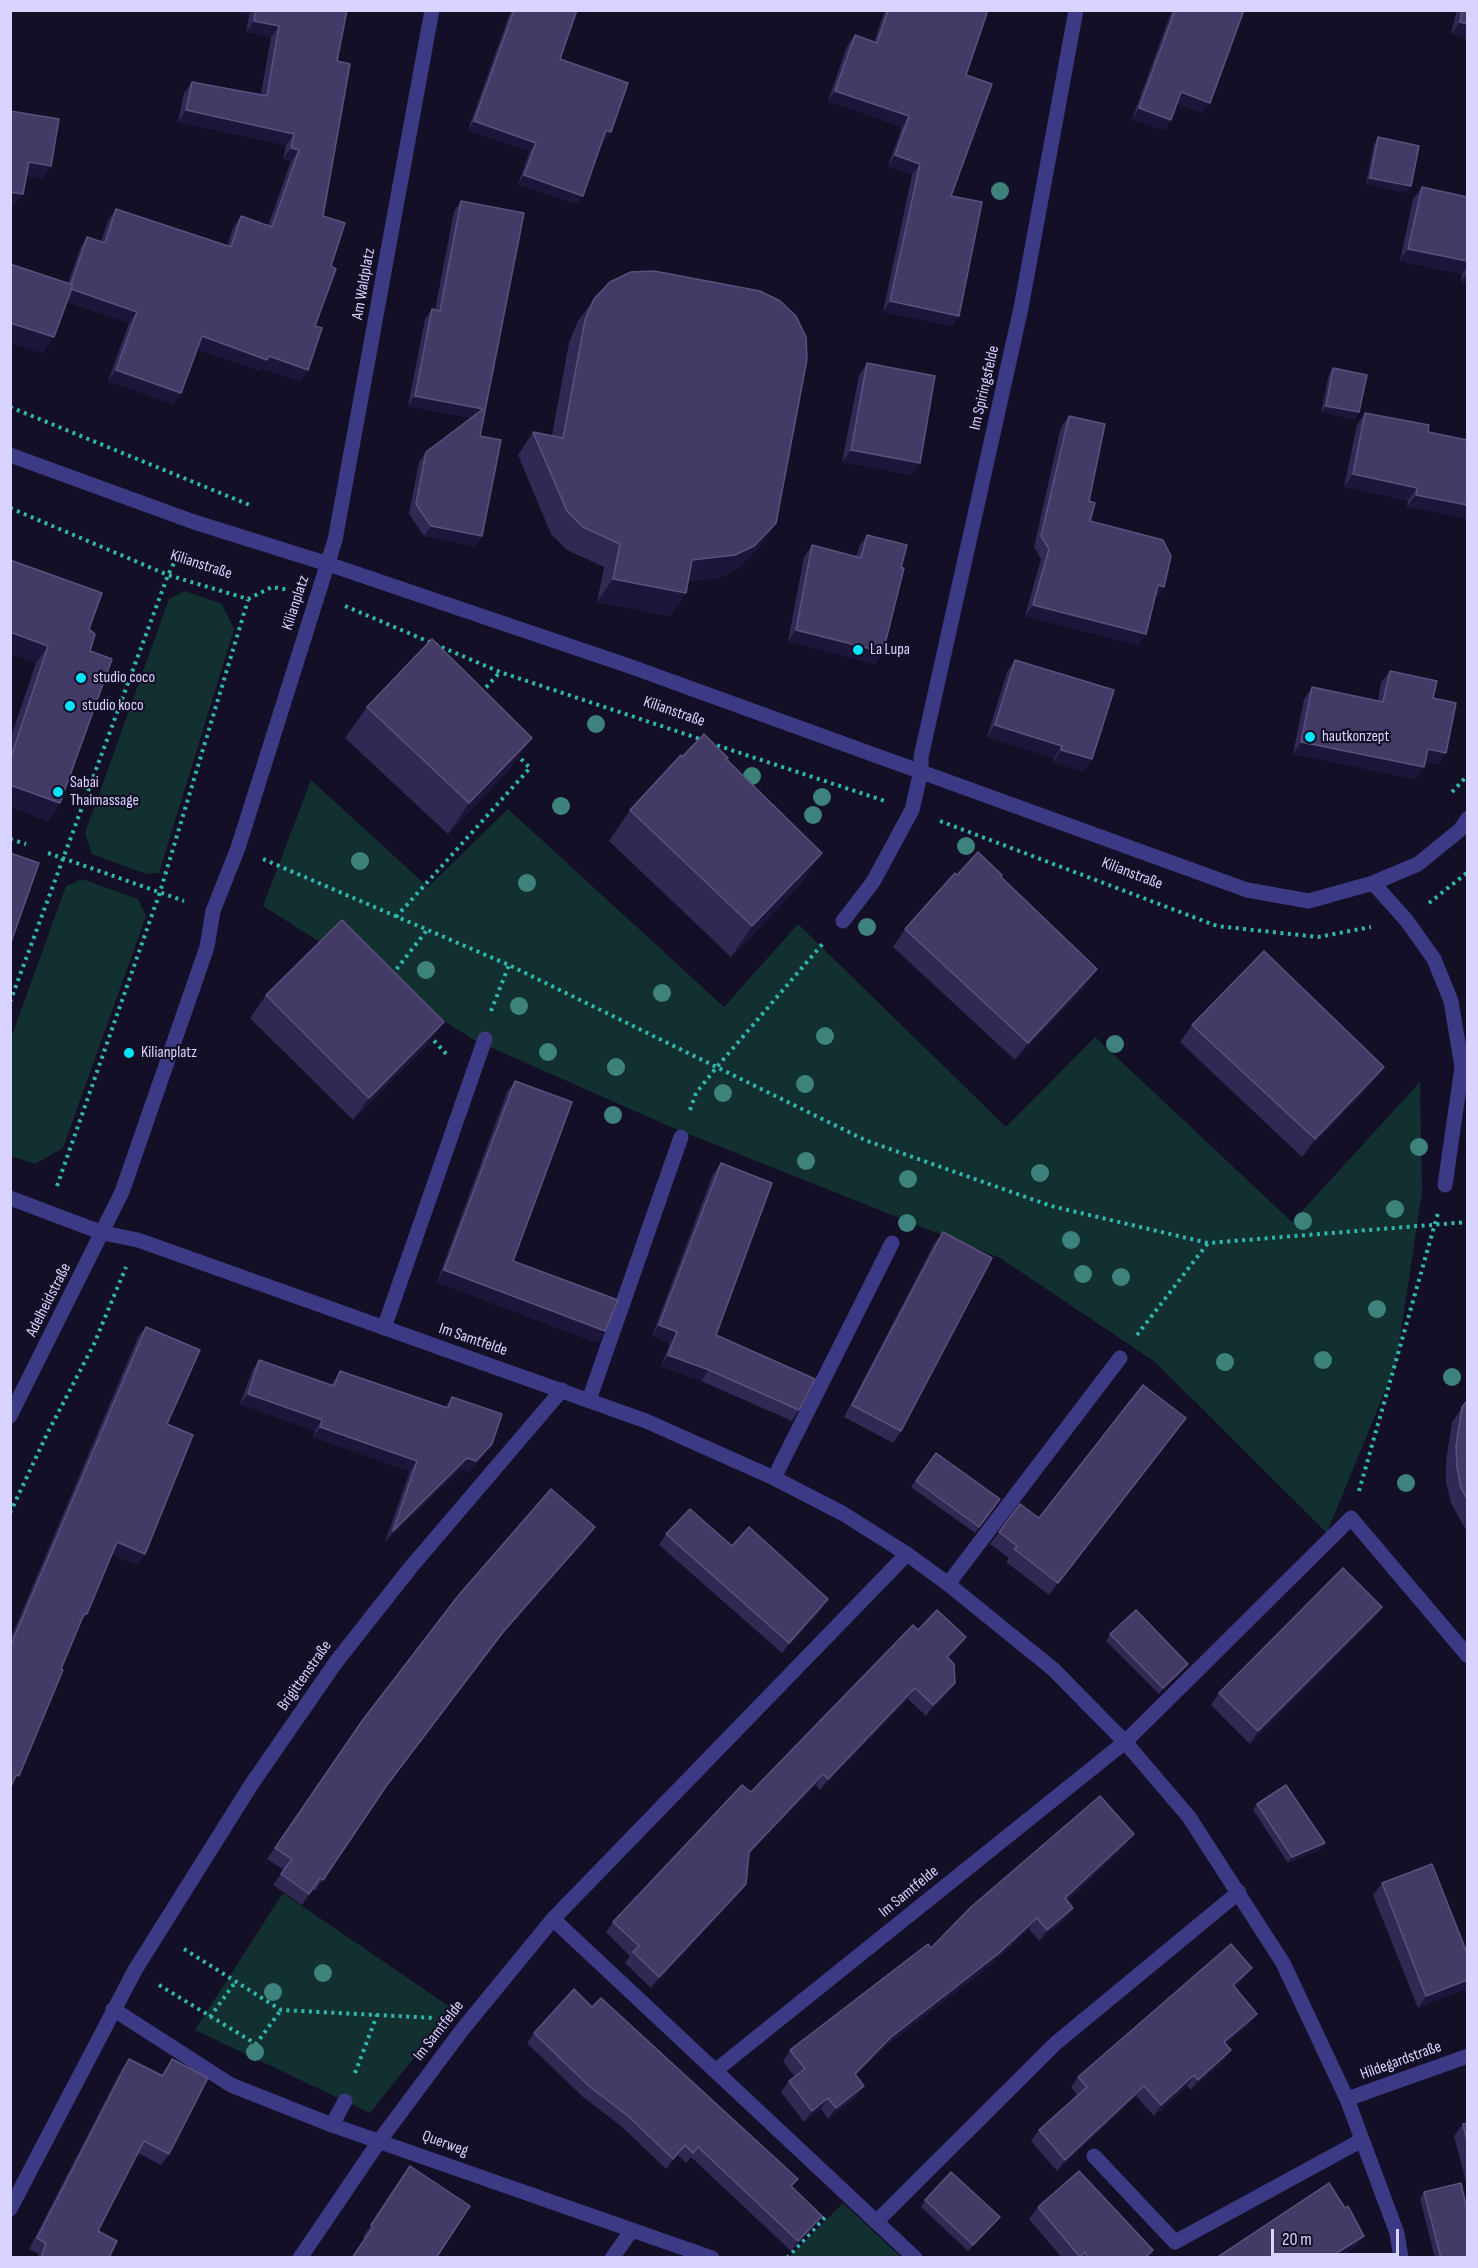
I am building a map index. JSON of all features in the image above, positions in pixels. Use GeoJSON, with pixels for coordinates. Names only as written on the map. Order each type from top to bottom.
{"type":"FeatureCollection","features":[{"type":"Feature","properties":{"kind":"street","name":"Am Waldplatz"},"geometry":{"type":"LineString","coordinates":[[328,564],[335,540],[432,10]]}},
{"type":"Feature","properties":{"kind":"street","name":"Im Spiringsfelde"},"geometry":{"type":"LineString","coordinates":[[843,921],[873,882],[912,810],[921,771],[921,757],[1021,308],[1076,10]]}},
{"type":"Feature","properties":{"kind":"street","name":"Kilianstraße"},"geometry":{"type":"LineString","coordinates":[[10,455],[194,522],[328,564],[629,666],[1246,890],[1309,901],[1373,883],[1418,864],[1461,829],[1467,818]]}},
{"type":"Feature","properties":{"kind":"street","name":"Kilianplatz"},"geometry":{"type":"LineString","coordinates":[[103,1233],[122,1192],[207,946],[213,911],[238,848],[328,564]]}},
{"type":"Feature","properties":{"kind":"street"},"geometry":{"type":"LineString","coordinates":[[1373,883],[1407,921],[1434,959],[1451,1001],[1462,1066],[1445,1185]]}},
{"type":"Feature","properties":{"kind":"street"},"geometry":{"type":"LineString","coordinates":[[384,1328],[485,1039]]}},
{"type":"Feature","properties":{"kind":"street"},"geometry":{"type":"LineString","coordinates":[[589,1400],[681,1137]]}},
{"type":"Feature","properties":{"kind":"street","name":"Im Samtfelde"},"geometry":{"type":"LineString","coordinates":[[10,1198],[103,1233],[138,1240],[646,1421],[774,1478],[842,1513],[907,1554],[948,1584],[1053,1669],[1125,1742],[1189,1817],[1283,1964],[1347,2099],[1397,2233],[1401,2258]]}},
{"type":"Feature","properties":{"kind":"street","name":"Adelheidstraße"},"geometry":{"type":"LineString","coordinates":[[10,1416],[103,1233]]}},
{"type":"Feature","properties":{"kind":"street"},"geometry":{"type":"LineString","coordinates":[[774,1478],[892,1243]]}},
{"type":"Feature","properties":{"kind":"street"},"geometry":{"type":"LineString","coordinates":[[948,1584],[1120,1358]]}},
{"type":"Feature","properties":{"kind":"street","name":"Brigittenstraße"},"geometry":{"type":"LineString","coordinates":[[10,2209],[135,1970],[251,1785],[336,1662],[411,1567],[562,1390]]}},
{"type":"Feature","properties":{"kind":"street"},"geometry":{"type":"LineString","coordinates":[[1125,1742],[1352,1518],[1467,1656]]}},
{"type":"Feature","properties":{"kind":"street","name":"Im Samtfelde"},"geometry":{"type":"LineString","coordinates":[[380,2140],[462,2030],[553,1919],[907,1554]]}},
{"type":"Feature","properties":{"kind":"street","name":"Im Samtfelde"},"geometry":{"type":"LineString","coordinates":[[715,2071],[1125,1742]]}},
{"type":"Feature","properties":{"kind":"street"},"geometry":{"type":"LineString","coordinates":[[876,2222],[1056,2043],[1239,1892]]}},
{"type":"Feature","properties":{"kind":"street"},"geometry":{"type":"LineString","coordinates":[[553,1919],[915,2258]]}},
{"type":"Feature","properties":{"kind":"street"},"geometry":{"type":"LineString","coordinates":[[113,2009],[231,2085],[332,2125],[380,2140],[300,2258]]}},
{"type":"Feature","properties":{"kind":"street","name":"Hildegardstraße"},"geometry":{"type":"LineString","coordinates":[[1347,2099],[1467,2056]]}},
{"type":"Feature","properties":{"kind":"street"},"geometry":{"type":"LineString","coordinates":[[332,2125],[345,2101]]}},
{"type":"Feature","properties":{"kind":"street","name":"Querweg"},"geometry":{"type":"LineString","coordinates":[[380,2140],[712,2258]]}},
{"type":"Feature","properties":{"kind":"street"},"geometry":{"type":"LineString","coordinates":[[1094,2156],[1175,2242],[1362,2140]]}},
{"type":"Feature","properties":{"kind":"street"},"geometry":{"type":"LineString","coordinates":[[612,2258],[632,2230]]}},
{"type":"Feature","properties":{"kind":"path","name":"Kilianstraße"},"geometry":{"type":"LineString","coordinates":[[10,508],[168,575],[248,599],[272,587],[317,596],[500,672],[912,810],[1217,926],[1318,937],[1407,921],[1467,872]]}},
{"type":"Feature","properties":{"kind":"path"},"geometry":{"type":"LineString","coordinates":[[10,1002],[168,575],[194,522]]}},
{"type":"Feature","properties":{"kind":"path"},"geometry":{"type":"LineString","coordinates":[[48,1212],[160,892],[248,599]]}},
{"type":"Feature","properties":{"kind":"path"},"geometry":{"type":"LineString","coordinates":[[476,699],[500,672]]}},
{"type":"Feature","properties":{"kind":"path"},"geometry":{"type":"LineString","coordinates":[[396,917],[530,768],[515,753]]}},
{"type":"Feature","properties":{"kind":"path"},"geometry":{"type":"LineString","coordinates":[[10,839],[26,844]]}},
{"type":"Feature","properties":{"kind":"path"},"geometry":{"type":"LineString","coordinates":[[238,848],[509,965],[867,1141],[1051,1206],[1208,1243],[1435,1227],[1467,1222]]}},
{"type":"Feature","properties":{"kind":"path"},"geometry":{"type":"LineString","coordinates":[[48,853],[213,911]]}},
{"type":"Feature","properties":{"kind":"path"},"geometry":{"type":"LineString","coordinates":[[681,1137],[696,1094],[843,921]]}},
{"type":"Feature","properties":{"kind":"path"},"geometry":{"type":"LineString","coordinates":[[387,981],[427,930]]}},
{"type":"Feature","properties":{"kind":"path"},"geometry":{"type":"LineString","coordinates":[[485,1039],[484,1029],[509,965]]}},
{"type":"Feature","properties":{"kind":"path"},"geometry":{"type":"LineString","coordinates":[[424,1031],[441,1047],[469,1085]]}},
{"type":"Feature","properties":{"kind":"path"},"geometry":{"type":"LineString","coordinates":[[1352,1518],[1435,1227]]}},
{"type":"Feature","properties":{"kind":"path"},"geometry":{"type":"LineString","coordinates":[[1120,1358],[1208,1243]]}},
{"type":"Feature","properties":{"kind":"path"},"geometry":{"type":"LineString","coordinates":[[10,1513],[47,1434],[94,1344],[127,1266]]}},
{"type":"Feature","properties":{"kind":"path"},"geometry":{"type":"LineString","coordinates":[[159,1932],[281,2010],[446,2018],[462,2030]]}},
{"type":"Feature","properties":{"kind":"path"},"geometry":{"type":"LineString","coordinates":[[135,1970],[256,2044],[281,2010]]}},
{"type":"Feature","properties":{"kind":"path"},"geometry":{"type":"LineString","coordinates":[[210,2017],[236,1981]]}},
{"type":"Feature","properties":{"kind":"path"},"geometry":{"type":"LineString","coordinates":[[345,2101],[377,2014]]}},
{"type":"Feature","properties":{"kind":"path"},"geometry":{"type":"LineString","coordinates":[[787,2258],[847,2194]]}},
{"type":"Feature","properties":{"kind":"green space"},"geometry":{"type":"Polygon","coordinates":[[[185,591],[222,604],[234,629],[159,873],[146,874],[92,854],[85,833],[169,599],[185,591]]]}},
{"type":"Feature","properties":{"kind":"green space"},"geometry":{"type":"Polygon","coordinates":[[[311,780],[428,887],[508,809],[724,1007],[798,924],[1006,1127],[1095,1037],[1292,1222],[1420,1082],[1422,1192],[1396,1364],[1327,1533],[1155,1362],[1000,1258],[671,1127],[474,1040],[263,906],[311,780]]]}},
{"type":"Feature","properties":{"kind":"green space"},"geometry":{"type":"Polygon","coordinates":[[[82,879],[138,899],[146,916],[63,1148],[35,1164],[11,1156],[11,1038],[66,886],[82,879]]]}},
{"type":"Feature","properties":{"kind":"green space"},"geometry":{"type":"Polygon","coordinates":[[[283,1893],[453,2009],[370,2113],[195,2030],[283,1893]]]}},
{"type":"Feature","properties":{"kind":"green space"},"geometry":{"type":"Polygon","coordinates":[[[843,2203],[901,2257],[789,2257],[843,2203]]]}},
{"type":"Feature","properties":{"kind":"building"},"geometry":{"type":"Polygon","coordinates":[[[256,10],[347,10],[337,61],[350,64],[323,216],[345,223],[331,266],[336,269],[315,326],[322,328],[308,370],[269,356],[267,360],[202,336],[181,393],[116,370],[137,312],[71,289],[73,285],[71,284],[87,237],[105,243],[116,209],[231,247],[241,216],[272,227],[299,150],[291,148],[294,134],[186,110],[192,82],[267,96],[279,26],[254,21],[256,10]]]}},
{"type":"Feature","properties":{"kind":"building"},"geometry":{"type":"Polygon","coordinates":[[[514,10],[577,10],[560,59],[628,83],[611,132],[606,130],[583,196],[524,175],[536,143],[474,121],[514,10]]]}},
{"type":"Feature","properties":{"kind":"building"},"geometry":{"type":"Polygon","coordinates":[[[888,10],[988,10],[966,75],[992,84],[951,196],[982,202],[959,316],[890,301],[920,164],[895,155],[909,116],[835,91],[855,35],[877,43],[888,10]]]}},
{"type":"Feature","properties":{"kind":"building"},"geometry":{"type":"Polygon","coordinates":[[[1175,10],[1244,10],[1210,103],[1181,92],[1171,120],[1139,108],[1175,10]]]}},
{"type":"Feature","properties":{"kind":"building"},"geometry":{"type":"Polygon","coordinates":[[[1462,10],[1467,10],[1467,24],[1460,22],[1462,10]]]}},
{"type":"Feature","properties":{"kind":"building"},"geometry":{"type":"Polygon","coordinates":[[[10,111],[59,119],[51,166],[29,162],[23,194],[10,192],[10,111]]]}},
{"type":"Feature","properties":{"kind":"building"},"geometry":{"type":"Polygon","coordinates":[[[1378,137],[1419,146],[1411,186],[1370,178],[1378,137]]]}},
{"type":"Feature","properties":{"kind":"building"},"geometry":{"type":"Polygon","coordinates":[[[1422,187],[1467,197],[1467,261],[1408,249],[1422,187]]]}},
{"type":"Feature","properties":{"kind":"building"},"geometry":{"type":"Polygon","coordinates":[[[461,201],[524,213],[480,436],[501,440],[482,536],[431,526],[416,504],[426,452],[483,409],[415,396],[432,309],[440,311],[461,201]]]}},
{"type":"Feature","properties":{"kind":"building"},"geometry":{"type":"Polygon","coordinates":[[[10,264],[73,285],[54,337],[10,323],[10,264]]]}},
{"type":"Feature","properties":{"kind":"building"},"geometry":{"type":"Polygon","coordinates":[[[654,271],[760,291],[780,301],[796,316],[806,337],[807,359],[776,523],[754,546],[735,555],[692,560],[686,593],[613,579],[620,544],[583,527],[567,511],[533,432],[563,438],[585,320],[594,299],[610,282],[631,272],[654,271]]]}},
{"type":"Feature","properties":{"kind":"building"},"geometry":{"type":"Polygon","coordinates":[[[867,363],[935,376],[920,463],[851,450],[867,363]]]}},
{"type":"Feature","properties":{"kind":"building"},"geometry":{"type":"Polygon","coordinates":[[[1333,368],[1367,375],[1359,412],[1326,406],[1333,368]]]}},
{"type":"Feature","properties":{"kind":"building"},"geometry":{"type":"Polygon","coordinates":[[[1365,413],[1429,425],[1428,432],[1467,440],[1467,505],[1416,495],[1417,488],[1353,474],[1365,413]]]}},
{"type":"Feature","properties":{"kind":"building"},"geometry":{"type":"Polygon","coordinates":[[[1069,416],[1105,424],[1089,501],[1095,503],[1090,521],[1163,540],[1171,556],[1164,587],[1158,585],[1146,634],[1033,605],[1049,549],[1041,536],[1069,416]]]}},
{"type":"Feature","properties":{"kind":"building"},"geometry":{"type":"Polygon","coordinates":[[[867,535],[907,545],[901,568],[904,568],[883,652],[796,630],[812,545],[861,558],[867,535]]]}},
{"type":"Feature","properties":{"kind":"building"},"geometry":{"type":"Polygon","coordinates":[[[10,560],[102,593],[89,629],[95,634],[90,651],[112,659],[60,803],[10,785],[10,760],[48,646],[10,632],[10,560]]]}},
{"type":"Feature","properties":{"kind":"building"},"geometry":{"type":"Polygon","coordinates":[[[432,639],[532,738],[469,803],[367,707],[432,639]]]}},
{"type":"Feature","properties":{"kind":"building"},"geometry":{"type":"Polygon","coordinates":[[[1015,660],[1114,690],[1092,759],[1061,750],[1062,746],[995,725],[1015,660]]]}},
{"type":"Feature","properties":{"kind":"building"},"geometry":{"type":"Polygon","coordinates":[[[1390,671],[1437,681],[1433,698],[1456,703],[1446,753],[1428,749],[1424,767],[1301,742],[1312,687],[1383,702],[1390,671]]]}},
{"type":"Feature","properties":{"kind":"building"},"geometry":{"type":"Polygon","coordinates":[[[704,734],[728,758],[726,759],[822,853],[752,926],[630,810],[681,755],[682,757],[704,734]]]}},
{"type":"Feature","properties":{"kind":"building"},"geometry":{"type":"Polygon","coordinates":[[[978,852],[1097,969],[1028,1043],[905,929],[955,873],[957,875],[978,852]]]}},
{"type":"Feature","properties":{"kind":"building"},"geometry":{"type":"Polygon","coordinates":[[[10,853],[39,863],[10,945],[10,853]]]}},
{"type":"Feature","properties":{"kind":"building"},"geometry":{"type":"Polygon","coordinates":[[[342,920],[444,1022],[369,1098],[266,995],[342,920]]]}},
{"type":"Feature","properties":{"kind":"building"},"geometry":{"type":"Polygon","coordinates":[[[1264,951],[1384,1067],[1315,1139],[1192,1025],[1264,951]]]}},
{"type":"Feature","properties":{"kind":"building"},"geometry":{"type":"Polygon","coordinates":[[[515,1081],[572,1102],[513,1261],[618,1300],[605,1331],[444,1270],[515,1081]]]}},
{"type":"Feature","properties":{"kind":"building"},"geometry":{"type":"Polygon","coordinates":[[[721,1163],[772,1183],[716,1335],[815,1379],[799,1410],[709,1370],[668,1355],[677,1332],[659,1325],[721,1163]]]}},
{"type":"Feature","properties":{"kind":"building"},"geometry":{"type":"Polygon","coordinates":[[[943,1232],[992,1258],[901,1431],[852,1405],[943,1232]]]}},
{"type":"Feature","properties":{"kind":"building"},"geometry":{"type":"Polygon","coordinates":[[[146,1327],[200,1350],[167,1424],[193,1435],[145,1554],[117,1542],[87,1614],[84,1614],[19,1776],[16,1775],[10,1789],[10,1647],[146,1327]]]}},
{"type":"Feature","properties":{"kind":"building"},"geometry":{"type":"Polygon","coordinates":[[[259,1360],[334,1386],[340,1371],[448,1408],[452,1397],[502,1414],[492,1444],[476,1461],[467,1458],[393,1531],[417,1461],[320,1427],[322,1420],[248,1394],[259,1360]]]}},
{"type":"Feature","properties":{"kind":"building"},"geometry":{"type":"Polygon","coordinates":[[[1143,1385],[1186,1418],[1058,1583],[1014,1549],[1017,1546],[999,1532],[1020,1504],[1039,1518],[1143,1385]]]}},
{"type":"Feature","properties":{"kind":"building"},"geometry":{"type":"Polygon","coordinates":[[[1467,1401],[1467,1499],[1461,1488],[1456,1446],[1462,1407],[1467,1401]]]}},
{"type":"Feature","properties":{"kind":"building"},"geometry":{"type":"Polygon","coordinates":[[[936,1453],[1000,1499],[979,1527],[916,1481],[936,1453]]]}},
{"type":"Feature","properties":{"kind":"building"},"geometry":{"type":"Polygon","coordinates":[[[551,1489],[595,1527],[503,1632],[387,1785],[323,1880],[320,1878],[309,1894],[281,1874],[292,1859],[275,1848],[362,1721],[458,1596],[551,1489]]]}},
{"type":"Feature","properties":{"kind":"building"},"geometry":{"type":"Polygon","coordinates":[[[690,1509],[732,1546],[749,1527],[828,1599],[789,1643],[666,1534],[690,1509]]]}},
{"type":"Feature","properties":{"kind":"building"},"geometry":{"type":"Polygon","coordinates":[[[1343,1568],[1382,1607],[1258,1731],[1219,1693],[1343,1568]]]}},
{"type":"Feature","properties":{"kind":"building"},"geometry":{"type":"Polygon","coordinates":[[[937,1610],[966,1637],[947,1657],[954,1664],[955,1683],[933,1705],[915,1688],[828,1779],[823,1774],[749,1852],[746,1884],[659,1977],[633,1952],[639,1946],[613,1922],[742,1785],[751,1792],[913,1625],[918,1630],[937,1610]]]}},
{"type":"Feature","properties":{"kind":"building"},"geometry":{"type":"Polygon","coordinates":[[[1136,1610],[1188,1664],[1163,1688],[1110,1634],[1136,1610]]]}},
{"type":"Feature","properties":{"kind":"building"},"geometry":{"type":"Polygon","coordinates":[[[1286,1785],[1325,1843],[1292,1857],[1257,1804],[1286,1785]]]}},
{"type":"Feature","properties":{"kind":"building"},"geometry":{"type":"Polygon","coordinates":[[[1100,1796],[1134,1834],[1065,1898],[1073,1908],[1047,1930],[1037,1918],[998,1954],[890,2038],[855,2074],[864,2086],[836,2108],[828,2098],[812,2111],[789,2081],[805,2069],[790,2050],[928,1944],[931,1948],[971,1907],[1100,1796]]]}},
{"type":"Feature","properties":{"kind":"building"},"geometry":{"type":"Polygon","coordinates":[[[1432,1864],[1467,1953],[1467,1980],[1426,1996],[1382,1883],[1432,1864]]]}},
{"type":"Feature","properties":{"kind":"building"},"geometry":{"type":"Polygon","coordinates":[[[1231,1944],[1252,1968],[1233,1985],[1257,2014],[1224,2042],[1231,2050],[1198,2080],[1194,2075],[1161,2105],[1144,2086],[1065,2160],[1039,2130],[1087,2087],[1078,2077],[1231,1944]]]}},
{"type":"Feature","properties":{"kind":"building"},"geometry":{"type":"Polygon","coordinates":[[[574,1989],[592,2007],[601,1998],[798,2179],[791,2186],[822,2216],[798,2241],[698,2147],[693,2153],[685,2145],[673,2159],[628,2116],[590,2087],[534,2033],[574,1989]]]}},
{"type":"Feature","properties":{"kind":"building"},"geometry":{"type":"Polygon","coordinates":[[[129,2059],[163,2076],[172,2059],[208,2078],[169,2154],[144,2141],[98,2231],[117,2241],[109,2258],[41,2258],[46,2243],[37,2238],[129,2059]]]}},
{"type":"Feature","properties":{"kind":"building"},"geometry":{"type":"Polygon","coordinates":[[[1467,2123],[1467,2141],[1463,2124],[1467,2123]]]}},
{"type":"Feature","properties":{"kind":"building"},"geometry":{"type":"Polygon","coordinates":[[[410,2166],[470,2206],[436,2258],[352,2258],[373,2227],[371,2225],[410,2166]]]}},
{"type":"Feature","properties":{"kind":"building"},"geometry":{"type":"Polygon","coordinates":[[[1079,2171],[1153,2250],[1145,2258],[1088,2258],[1085,2252],[1080,2257],[1038,2207],[1079,2171]]]}},
{"type":"Feature","properties":{"kind":"building"},"geometry":{"type":"Polygon","coordinates":[[[951,2172],[1000,2217],[973,2245],[925,2200],[951,2172]]]}},
{"type":"Feature","properties":{"kind":"building"},"geometry":{"type":"Polygon","coordinates":[[[1329,2183],[1345,2208],[1348,2206],[1364,2236],[1335,2254],[1337,2258],[1216,2258],[1329,2183]]]}},
{"type":"Feature","properties":{"kind":"building"},"geometry":{"type":"Polygon","coordinates":[[[1461,2183],[1467,2210],[1467,2258],[1441,2258],[1424,2192],[1461,2183]]]}},
{"type":"Feature","properties":{"kind":"place","name":"La Lupa"},"geometry":{"type":"Point","coordinates":[858,650]}},
{"type":"Feature","properties":{"kind":"place","name":"studio coco"},"geometry":{"type":"Point","coordinates":[81,678]}},
{"type":"Feature","properties":{"kind":"place","name":"studio koco"},"geometry":{"type":"Point","coordinates":[70,706]}},
{"type":"Feature","properties":{"kind":"place","name":"hautkonzept"},"geometry":{"type":"Point","coordinates":[1310,737]}},
{"type":"Feature","properties":{"kind":"place","name":"Sabai Thaimassage"},"geometry":{"type":"Point","coordinates":[58,792]}},
{"type":"Feature","properties":{"kind":"place","name":"Kilianplatz"},"geometry":{"type":"Point","coordinates":[129,1053]}}]}
